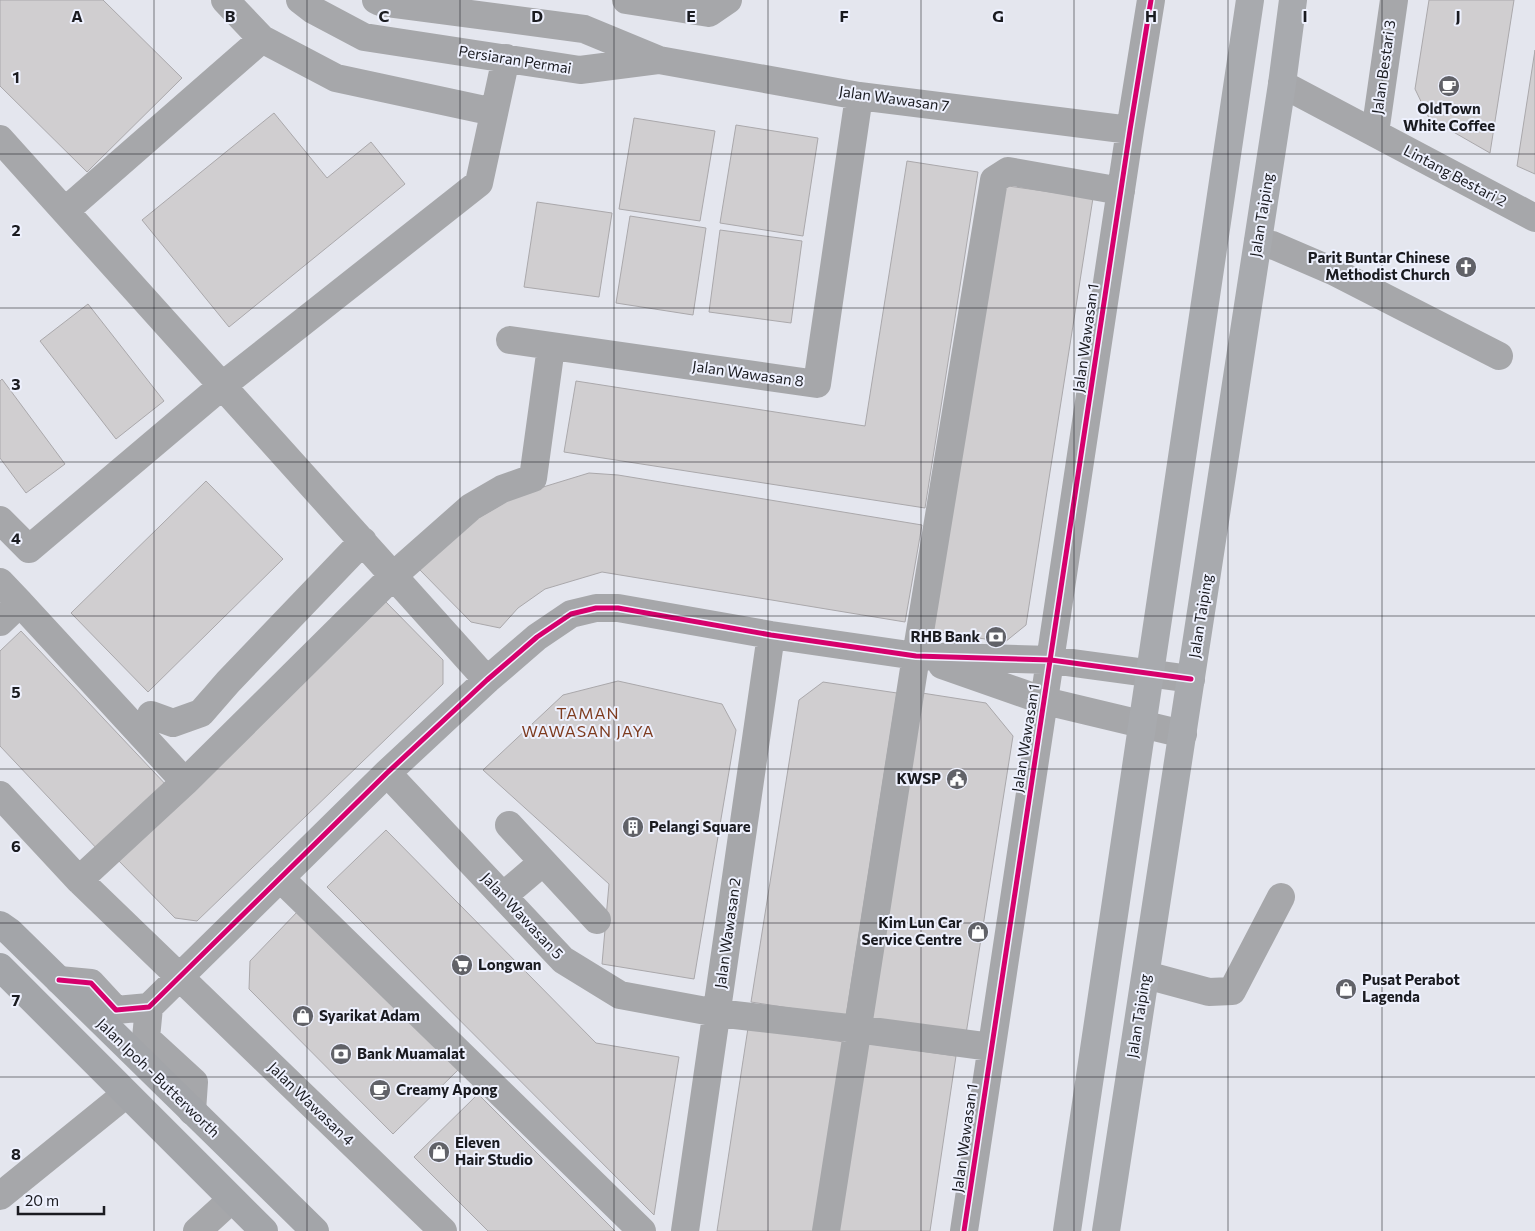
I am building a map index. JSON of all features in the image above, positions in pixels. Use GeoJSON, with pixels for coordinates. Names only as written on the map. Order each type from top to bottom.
{"type":"FeatureCollection","features":[{"type":"Feature","properties":{"kind":"highway","name":"Jalan Ipoh - Butterworth"},"geometry":{"type":"LineString","coordinates":[[0,925],[59,980],[315,1231]]}},
{"type":"Feature","properties":{"kind":"highway"},"geometry":{"type":"LineString","coordinates":[[0,966],[264,1231]]}},
{"type":"Feature","properties":{"kind":"main road"},"geometry":{"type":"LineString","coordinates":[[1067,1231],[1250,0]]}},
{"type":"Feature","properties":{"kind":"main road","name":"Jalan Taiping"},"geometry":{"type":"LineString","coordinates":[[1106,1231],[1258,242],[1293,0]]}},
{"type":"Feature","properties":{"kind":"street"},"geometry":{"type":"LineString","coordinates":[[225,0],[262,39],[336,78],[494,112]]}},
{"type":"Feature","properties":{"kind":"street","name":"Persiaran Permai"},"geometry":{"type":"LineString","coordinates":[[300,0],[313,10],[364,37],[580,70],[659,60]]}},
{"type":"Feature","properties":{"kind":"street"},"geometry":{"type":"LineString","coordinates":[[376,0],[380,2],[509,9],[584,28],[659,60]]}},
{"type":"Feature","properties":{"kind":"street"},"geometry":{"type":"LineString","coordinates":[[626,0],[709,13],[728,0]]}},
{"type":"Feature","properties":{"kind":"street","name":"Jalan Wawasan 1"},"geometry":{"type":"LineString","coordinates":[[964,1231],[1151,0]]}},
{"type":"Feature","properties":{"kind":"street","name":"Jalan Bestari 3"},"geometry":{"type":"LineString","coordinates":[[1375,133],[1394,0]]}},
{"type":"Feature","properties":{"kind":"street"},"geometry":{"type":"LineString","coordinates":[[65,211],[262,39]]}},
{"type":"Feature","properties":{"kind":"street"},"geometry":{"type":"LineString","coordinates":[[0,520],[29,549],[223,385],[478,182],[506,58]]}},
{"type":"Feature","properties":{"kind":"street","name":"Jalan Wawasan 7"},"geometry":{"type":"LineString","coordinates":[[659,60],[859,96],[1130,130]]}},
{"type":"Feature","properties":{"kind":"street","name":"Lintang Bestari 2"},"geometry":{"type":"LineString","coordinates":[[1282,84],[1535,218]]}},
{"type":"Feature","properties":{"kind":"street","name":"Jalan Wawasan 8"},"geometry":{"type":"LineString","coordinates":[[510,340],[817,384],[859,96]]}},
{"type":"Feature","properties":{"kind":"street"},"geometry":{"type":"LineString","coordinates":[[0,139],[363,540],[487,680]]}},
{"type":"Feature","properties":{"kind":"street"},"geometry":{"type":"LineString","coordinates":[[826,1231],[916,656],[994,180],[1008,171],[1121,191]]}},
{"type":"Feature","properties":{"kind":"street"},"geometry":{"type":"LineString","coordinates":[[1258,242],[1272,245],[1333,271],[1499,356]]}},
{"type":"Feature","properties":{"kind":"street"},"geometry":{"type":"LineString","coordinates":[[79,880],[185,782],[394,575],[471,507],[502,489],[533,478],[550,347]]}},
{"type":"Feature","properties":{"kind":"street"},"geometry":{"type":"LineString","coordinates":[[150,715],[173,723],[201,713],[363,540]]}},
{"type":"Feature","properties":{"kind":"street"},"geometry":{"type":"LineString","coordinates":[[0,582],[185,782]]}},
{"type":"Feature","properties":{"kind":"street"},"geometry":{"type":"LineString","coordinates":[[0,622],[20,603]]}},
{"type":"Feature","properties":{"kind":"street"},"geometry":{"type":"LineString","coordinates":[[192,1111],[194,1082],[146,1038],[149,1007],[387,772],[537,637],[571,614],[596,608],[618,608],[771,635],[916,656],[1051,660],[1191,679]]}},
{"type":"Feature","properties":{"kind":"street","name":"Jalan Wawasan 2"},"geometry":{"type":"LineString","coordinates":[[685,1231],[771,635]]}},
{"type":"Feature","properties":{"kind":"street"},"geometry":{"type":"LineString","coordinates":[[916,656],[1045,701],[1183,734]]}},
{"type":"Feature","properties":{"kind":"street","name":"Jalan Wawasan 5"},"geometry":{"type":"LineString","coordinates":[[387,772],[563,960],[620,996],[717,1013],[992,1047]]}},
{"type":"Feature","properties":{"kind":"street","name":"Jalan Wawasan 4"},"geometry":{"type":"LineString","coordinates":[[0,795],[79,880],[443,1231]]}},
{"type":"Feature","properties":{"kind":"street"},"geometry":{"type":"LineString","coordinates":[[509,825],[598,920]]}},
{"type":"Feature","properties":{"kind":"street"},"geometry":{"type":"LineString","coordinates":[[503,896],[543,862]]}},
{"type":"Feature","properties":{"kind":"street"},"geometry":{"type":"LineString","coordinates":[[280,878],[642,1231]]}},
{"type":"Feature","properties":{"kind":"street"},"geometry":{"type":"LineString","coordinates":[[1146,975],[1209,992],[1232,991],[1281,897]]}},
{"type":"Feature","properties":{"kind":"street"},"geometry":{"type":"LineString","coordinates":[[59,980],[90,983],[116,1010],[149,1007]]}},
{"type":"Feature","properties":{"kind":"street"},"geometry":{"type":"LineString","coordinates":[[0,1196],[126,1094]]}},
{"type":"Feature","properties":{"kind":"street"},"geometry":{"type":"LineString","coordinates":[[198,1231],[232,1200]]}},
{"type":"Feature","properties":{"kind":"building"},"geometry":{"type":"Polygon","coordinates":[[[0,0],[103,0],[182,78],[87,172],[0,86],[0,0]]]}},
{"type":"Feature","properties":{"kind":"building"},"geometry":{"type":"Polygon","coordinates":[[[1429,0],[1514,0],[1490,153],[1429,118],[1415,89],[1429,0]]]}},
{"type":"Feature","properties":{"kind":"building"},"geometry":{"type":"Polygon","coordinates":[[[1535,50],[1535,174],[1517,166],[1535,50]]]}},
{"type":"Feature","properties":{"kind":"building"},"geometry":{"type":"Polygon","coordinates":[[[274,113],[327,178],[371,142],[405,184],[229,327],[142,220],[274,113]]]}},
{"type":"Feature","properties":{"kind":"building"},"geometry":{"type":"Polygon","coordinates":[[[634,118],[715,131],[700,221],[619,209],[634,118]]]}},
{"type":"Feature","properties":{"kind":"building"},"geometry":{"type":"Polygon","coordinates":[[[736,125],[818,138],[803,236],[720,223],[736,125]]]}},
{"type":"Feature","properties":{"kind":"building"},"geometry":{"type":"Polygon","coordinates":[[[907,161],[978,172],[925,508],[564,452],[576,381],[865,426],[907,161]]]}},
{"type":"Feature","properties":{"kind":"building"},"geometry":{"type":"Polygon","coordinates":[[[1001,185],[1093,198],[1026,625],[1005,642],[932,631],[1001,185]]]}},
{"type":"Feature","properties":{"kind":"building"},"geometry":{"type":"Polygon","coordinates":[[[537,202],[612,213],[599,297],[524,287],[537,202]]]}},
{"type":"Feature","properties":{"kind":"building"},"geometry":{"type":"Polygon","coordinates":[[[630,216],[706,228],[693,315],[616,303],[630,216]]]}},
{"type":"Feature","properties":{"kind":"building"},"geometry":{"type":"Polygon","coordinates":[[[720,230],[802,241],[791,323],[709,312],[720,230]]]}},
{"type":"Feature","properties":{"kind":"building"},"geometry":{"type":"Polygon","coordinates":[[[88,304],[164,401],[116,439],[40,341],[88,304]]]}},
{"type":"Feature","properties":{"kind":"building"},"geometry":{"type":"Polygon","coordinates":[[[2,379],[65,464],[26,493],[0,458],[0,381],[2,379]]]}},
{"type":"Feature","properties":{"kind":"building"},"geometry":{"type":"Polygon","coordinates":[[[589,473],[618,475],[922,525],[905,622],[602,572],[545,589],[518,608],[500,628],[471,622],[419,569],[460,529],[517,495],[589,473]]]}},
{"type":"Feature","properties":{"kind":"building"},"geometry":{"type":"Polygon","coordinates":[[[206,481],[283,559],[148,692],[71,613],[206,481]]]}},
{"type":"Feature","properties":{"kind":"building"},"geometry":{"type":"Polygon","coordinates":[[[385,601],[443,660],[443,684],[197,921],[175,918],[117,859],[385,601]]]}},
{"type":"Feature","properties":{"kind":"building"},"geometry":{"type":"Polygon","coordinates":[[[21,631],[169,788],[100,852],[0,746],[0,651],[21,631]]]}},
{"type":"Feature","properties":{"kind":"building","name":"Pelangi Square"},"geometry":{"type":"Polygon","coordinates":[[[618,681],[722,704],[736,730],[694,979],[602,964],[609,884],[483,770],[563,695],[618,681]]]}},
{"type":"Feature","properties":{"kind":"building"},"geometry":{"type":"Polygon","coordinates":[[[823,682],[897,693],[846,1017],[751,1002],[799,700],[823,682]]]}},
{"type":"Feature","properties":{"kind":"building"},"geometry":{"type":"Polygon","coordinates":[[[922,693],[986,703],[1013,736],[966,1034],[870,1019],[922,693]]]}},
{"type":"Feature","properties":{"kind":"building","name":"Longwan"},"geometry":{"type":"Polygon","coordinates":[[[386,830],[596,1043],[679,1057],[654,1215],[327,887],[386,830]]]}},
{"type":"Feature","properties":{"kind":"building"},"geometry":{"type":"Polygon","coordinates":[[[299,910],[459,1069],[393,1134],[249,989],[250,961],[299,910]]]}},
{"type":"Feature","properties":{"kind":"building"},"geometry":{"type":"Polygon","coordinates":[[[748,1028],[844,1042],[815,1231],[717,1231],[748,1028]]]}},
{"type":"Feature","properties":{"kind":"building"},"geometry":{"type":"Polygon","coordinates":[[[864,1043],[956,1056],[930,1231],[837,1231],[864,1043]]]}},
{"type":"Feature","properties":{"kind":"building"},"geometry":{"type":"Polygon","coordinates":[[[478,1094],[615,1231],[488,1231],[414,1157],[478,1094]]]}},
{"type":"Feature","properties":{"kind":"cycle path"},"geometry":{"type":"LineString","coordinates":[[964,1231],[1151,0]]}},
{"type":"Feature","properties":{"kind":"cycle path"},"geometry":{"type":"LineString","coordinates":[[59,980],[91,983],[116,1010],[149,1007],[387,773],[487,680],[537,637],[571,614],[596,608],[618,608],[771,635],[916,656],[1051,660],[1191,679]]}},
{"type":"Feature","properties":{"kind":"place","name":"OldTown White Coffee"},"geometry":{"type":"Point","coordinates":[1449,86]}},
{"type":"Feature","properties":{"kind":"place","name":"Parit Buntar Chinese Methodist Church"},"geometry":{"type":"Point","coordinates":[1466,267]}},
{"type":"Feature","properties":{"kind":"place","name":"RHB Bank"},"geometry":{"type":"Point","coordinates":[996,637]}},
{"type":"Feature","properties":{"kind":"place","name":"KWSP"},"geometry":{"type":"Point","coordinates":[957,779]}},
{"type":"Feature","properties":{"kind":"place","name":"Pelangi Square"},"geometry":{"type":"Point","coordinates":[633,827]}},
{"type":"Feature","properties":{"kind":"place","name":"Kim Lun Car Service Centre"},"geometry":{"type":"Point","coordinates":[978,932]}},
{"type":"Feature","properties":{"kind":"place","name":"Longwan"},"geometry":{"type":"Point","coordinates":[462,965]}},
{"type":"Feature","properties":{"kind":"place","name":"Pusat Perabot Lagenda"},"geometry":{"type":"Point","coordinates":[1346,989]}},
{"type":"Feature","properties":{"kind":"place","name":"Syarikat Adam"},"geometry":{"type":"Point","coordinates":[303,1016]}},
{"type":"Feature","properties":{"kind":"place","name":"Bank Muamalat"},"geometry":{"type":"Point","coordinates":[341,1054]}},
{"type":"Feature","properties":{"kind":"place","name":"Creamy Apong"},"geometry":{"type":"Point","coordinates":[380,1090]}},
{"type":"Feature","properties":{"kind":"place","name":"Eleven Hair Studio"},"geometry":{"type":"Point","coordinates":[439,1152]}},
{"type":"Feature","properties":{"kind":"district","name":"TAMAN WAWASAN JAYA"},"geometry":{"type":"Point","coordinates":[588,722]}}]}
